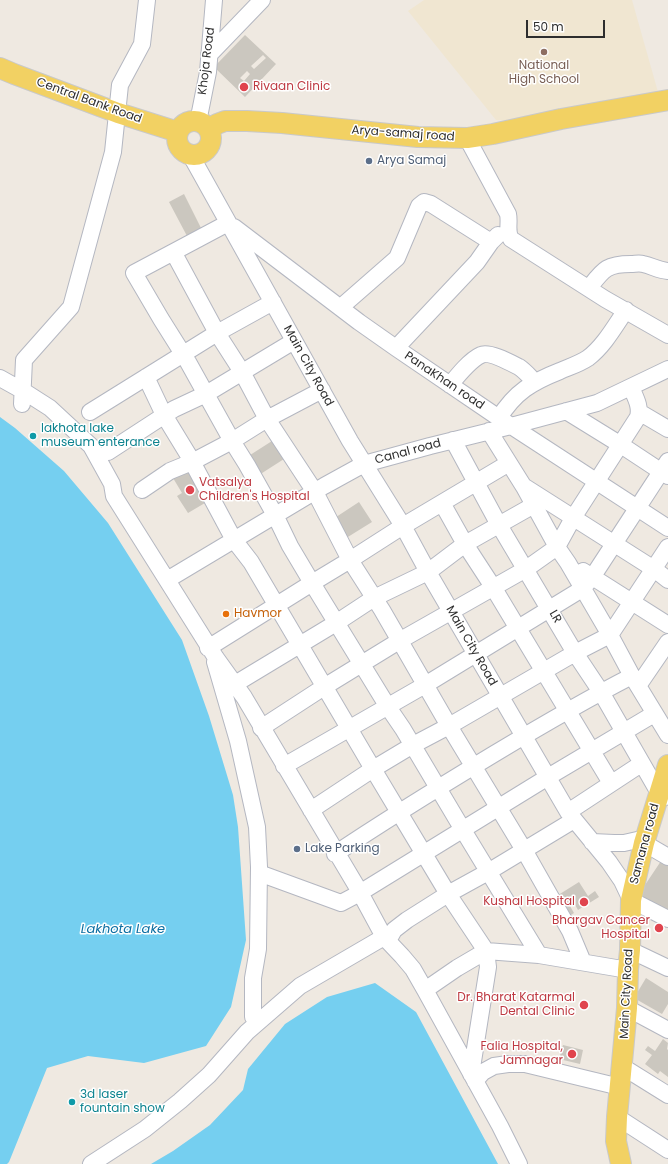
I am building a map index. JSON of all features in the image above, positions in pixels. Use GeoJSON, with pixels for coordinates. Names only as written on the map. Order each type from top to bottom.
{"type":"FeatureCollection","features":[{"type":"Feature","properties":{"kind":"main road","name":"Central Bank Road"},"geometry":{"type":"LineString","coordinates":[[0,68],[118,113],[178,132]]}},
{"type":"Feature","properties":{"kind":"main road","name":"Arya-samaj road"},"geometry":{"type":"LineString","coordinates":[[204,126],[225,121],[247,121],[282,123],[418,137],[467,138],[493,134],[575,116],[668,100]]}},
{"type":"Feature","properties":{"kind":"main road"},"geometry":{"type":"LineString","coordinates":[[190,121],[204,126],[211,135],[211,141],[205,150],[200,153],[190,154],[185,152],[178,143],[178,132],[185,123],[190,121]]}},
{"type":"Feature","properties":{"kind":"main road","name":"Samana road"},"geometry":{"type":"LineString","coordinates":[[631,900],[645,840],[663,796],[668,765]]}},
{"type":"Feature","properties":{"kind":"main road","name":"Main City Road"},"geometry":{"type":"LineString","coordinates":[[621,1164],[616,1141],[627,1008],[631,900]]}},
{"type":"Feature","properties":{"kind":"street"},"geometry":{"type":"LineString","coordinates":[[23,397],[24,360],[71,307],[113,152],[120,86],[142,44],[147,0]]}},
{"type":"Feature","properties":{"kind":"street","name":"Khoja Road"},"geometry":{"type":"LineString","coordinates":[[204,126],[214,0]]}},
{"type":"Feature","properties":{"kind":"street"},"geometry":{"type":"LineString","coordinates":[[209,55],[262,0]]}},
{"type":"Feature","properties":{"kind":"street"},"geometry":{"type":"LineString","coordinates":[[467,138],[508,214],[508,232],[511,239],[605,299],[668,335]]}},
{"type":"Feature","properties":{"kind":"street","name":"Main City Road"},"geometry":{"type":"LineString","coordinates":[[190,154],[364,464],[403,526],[428,572],[548,778],[571,816],[622,881],[631,900]]}},
{"type":"Feature","properties":{"kind":"street"},"geometry":{"type":"LineString","coordinates":[[341,308],[397,258],[419,206],[424,202],[431,204],[491,242]]}},
{"type":"Feature","properties":{"kind":"street"},"geometry":{"type":"LineString","coordinates":[[228,223],[134,273],[247,465],[275,515],[290,546],[336,623],[413,745],[539,955]]}},
{"type":"Feature","properties":{"kind":"street","name":"PanaKhan road"},"geometry":{"type":"LineString","coordinates":[[228,223],[359,322],[396,348],[505,422],[668,528]]}},
{"type":"Feature","properties":{"kind":"street"},"geometry":{"type":"LineString","coordinates":[[396,348],[477,262],[491,242],[509,223]]}},
{"type":"Feature","properties":{"kind":"street"},"geometry":{"type":"LineString","coordinates":[[177,259],[267,418],[315,492],[350,560],[524,850],[570,931],[583,962]]}},
{"type":"Feature","properties":{"kind":"street"},"geometry":{"type":"LineString","coordinates":[[589,288],[605,269],[620,264],[643,264],[658,270],[668,271]]}},
{"type":"Feature","properties":{"kind":"street"},"geometry":{"type":"LineString","coordinates":[[90,412],[218,332],[273,302]]}},
{"type":"Feature","properties":{"kind":"street"},"geometry":{"type":"LineString","coordinates":[[505,422],[506,406],[513,399],[534,382],[588,357],[600,345],[626,310]]}},
{"type":"Feature","properties":{"kind":"street"},"geometry":{"type":"LineString","coordinates":[[108,452],[174,409],[206,394],[294,341]]}},
{"type":"Feature","properties":{"kind":"street"},"geometry":{"type":"LineString","coordinates":[[450,385],[477,357],[487,353],[519,368],[534,382]]}},
{"type":"Feature","properties":{"kind":"street","name":"Canal road"},"geometry":{"type":"LineString","coordinates":[[167,580],[275,515],[364,464],[489,432],[505,422],[566,411],[598,403],[631,387],[665,375]]}},
{"type":"Feature","properties":{"kind":"street"},"geometry":{"type":"LineString","coordinates":[[146,377],[164,415],[192,462],[234,540],[251,562],[399,813],[448,894],[486,951],[488,967],[473,1078]]}},
{"type":"Feature","properties":{"kind":"street"},"geometry":{"type":"LineString","coordinates":[[0,378],[23,397],[50,408],[91,446],[112,484],[114,496],[214,657],[238,741],[257,827],[259,873],[258,949],[253,978],[253,1017]]}},
{"type":"Feature","properties":{"kind":"street"},"geometry":{"type":"LineString","coordinates":[[261,728],[399,641],[526,569],[557,547],[573,518],[638,418],[638,406],[631,387]]}},
{"type":"Feature","properties":{"kind":"street"},"geometry":{"type":"LineString","coordinates":[[142,490],[170,471],[192,462],[232,441],[267,418],[322,390]]}},
{"type":"Feature","properties":{"kind":"street"},"geometry":{"type":"LineString","coordinates":[[285,766],[425,685],[582,589],[666,470],[621,445],[566,411]]}},
{"type":"Feature","properties":{"kind":"street"},"geometry":{"type":"LineString","coordinates":[[639,412],[668,429]]}},
{"type":"Feature","properties":{"kind":"street"},"geometry":{"type":"LineString","coordinates":[[489,432],[524,487],[557,547],[610,635],[654,714],[668,735]]}},
{"type":"Feature","properties":{"kind":"street","name":"LR"},"geometry":{"type":"LineString","coordinates":[[453,440],[499,525],[601,692],[641,764],[663,796]]}},
{"type":"Feature","properties":{"kind":"street"},"geometry":{"type":"LineString","coordinates":[[209,648],[403,526],[509,464]]}},
{"type":"Feature","properties":{"kind":"street"},"geometry":{"type":"LineString","coordinates":[[102,485],[167,580]]}},
{"type":"Feature","properties":{"kind":"street"},"geometry":{"type":"LineString","coordinates":[[524,487],[654,569],[668,580]]}},
{"type":"Feature","properties":{"kind":"street"},"geometry":{"type":"LineString","coordinates":[[442,503],[465,544],[493,587],[611,783]]}},
{"type":"Feature","properties":{"kind":"street"},"geometry":{"type":"LineString","coordinates":[[235,684],[336,623],[374,598],[428,572],[465,544],[534,505]]}},
{"type":"Feature","properties":{"kind":"street"},"geometry":{"type":"LineString","coordinates":[[311,810],[373,769],[413,745],[449,726],[576,652],[610,635],[668,548]]}},
{"type":"Feature","properties":{"kind":"street"},"geometry":{"type":"LineString","coordinates":[[568,563],[592,576],[668,625]]}},
{"type":"Feature","properties":{"kind":"street"},"geometry":{"type":"LineString","coordinates":[[336,854],[438,788],[567,711],[601,692],[635,681],[668,642]]}},
{"type":"Feature","properties":{"kind":"street"},"geometry":{"type":"LineString","coordinates":[[209,648],[235,684],[285,766],[386,939],[413,970],[426,990],[519,1164]]}},
{"type":"Feature","properties":{"kind":"street"},"geometry":{"type":"LineString","coordinates":[[259,873],[341,903],[654,714]]}},
{"type":"Feature","properties":{"kind":"street"},"geometry":{"type":"LineString","coordinates":[[91,1164],[145,1129],[180,1101],[209,1075],[247,1032],[300,986],[386,939],[399,925],[448,894],[524,850],[571,816],[611,783],[641,764]]}},
{"type":"Feature","properties":{"kind":"street"},"geometry":{"type":"LineString","coordinates":[[592,842],[614,844],[645,840],[668,857]]}},
{"type":"Feature","properties":{"kind":"street"},"geometry":{"type":"LineString","coordinates":[[631,900],[668,919]]}},
{"type":"Feature","properties":{"kind":"street"},"geometry":{"type":"LineString","coordinates":[[426,990],[457,968],[486,951],[539,955],[583,962],[629,960],[668,968]]}},
{"type":"Feature","properties":{"kind":"street"},"geometry":{"type":"LineString","coordinates":[[627,1008],[668,1030]]}},
{"type":"Feature","properties":{"kind":"street"},"geometry":{"type":"LineString","coordinates":[[473,1078],[494,1066],[525,1064],[620,1087]]}},
{"type":"Feature","properties":{"kind":"street"},"geometry":{"type":"LineString","coordinates":[[622,1067],[668,1095]]}},
{"type":"Feature","properties":{"kind":"street"},"geometry":{"type":"LineString","coordinates":[[617,1116],[668,1150]]}},
{"type":"Feature","properties":{"kind":"shaded area","name":"National High School"},"geometry":{"type":"Polygon","coordinates":[[[424,0],[632,0],[658,92],[564,121],[496,120],[408,11],[424,0]]]}},
{"type":"Feature","properties":{"kind":"water","name":"Lakhota Lake"},"geometry":{"type":"Polygon","coordinates":[[[0,417],[15,428],[64,471],[108,523],[182,640],[209,716],[233,795],[238,827],[246,940],[231,1007],[206,1046],[144,1063],[88,1056],[47,1068],[7,1164],[0,1164],[0,417]]]}},
{"type":"Feature","properties":{"kind":"water"},"geometry":{"type":"Polygon","coordinates":[[[375,983],[416,1012],[498,1164],[151,1164],[173,1151],[210,1125],[243,1090],[248,1069],[285,1024],[327,997],[375,983]]]}},
{"type":"Feature","properties":{"kind":"building"},"geometry":{"type":"Polygon","coordinates":[[[245,35],[276,64],[245,97],[214,67],[245,35]],[[263,55],[251,66],[254,69],[266,58],[263,55]],[[247,71],[240,78],[244,81],[250,74],[247,71]]]}},
{"type":"Feature","properties":{"kind":"building"},"geometry":{"type":"Polygon","coordinates":[[[184,194],[201,228],[187,236],[169,202],[184,194]]]}},
{"type":"Feature","properties":{"kind":"building"},"geometry":{"type":"Polygon","coordinates":[[[272,441],[284,459],[259,475],[247,457],[272,441]]]}},
{"type":"Feature","properties":{"kind":"building"},"geometry":{"type":"Polygon","coordinates":[[[190,468],[210,500],[188,513],[177,496],[182,493],[173,478],[190,468]]]}},
{"type":"Feature","properties":{"kind":"building"},"geometry":{"type":"Polygon","coordinates":[[[359,502],[372,522],[343,540],[330,521],[359,502]]]}},
{"type":"Feature","properties":{"kind":"building"},"geometry":{"type":"Polygon","coordinates":[[[663,858],[668,862],[668,913],[639,894],[663,858]]]}},
{"type":"Feature","properties":{"kind":"building"},"geometry":{"type":"Polygon","coordinates":[[[579,882],[588,896],[595,891],[599,897],[578,910],[574,903],[570,906],[574,913],[568,917],[555,897],[579,882]]]}},
{"type":"Feature","properties":{"kind":"building"},"geometry":{"type":"Polygon","coordinates":[[[646,978],[668,992],[668,1004],[662,1014],[634,998],[646,978]]]}},
{"type":"Feature","properties":{"kind":"building"},"geometry":{"type":"Polygon","coordinates":[[[663,1039],[668,1043],[668,1077],[660,1071],[658,1074],[645,1064],[652,1055],[645,1050],[648,1046],[655,1051],[663,1039]]]}},
{"type":"Feature","properties":{"kind":"building"},"geometry":{"type":"Polygon","coordinates":[[[563,1045],[583,1050],[580,1064],[559,1059],[563,1045]]]}},
{"type":"Feature","properties":{"kind":"place","name":"National High School"},"geometry":{"type":"Point","coordinates":[544,52]}},
{"type":"Feature","properties":{"kind":"place","name":"Rivaan Clinic"},"geometry":{"type":"Point","coordinates":[244,87]}},
{"type":"Feature","properties":{"kind":"place","name":"Arya Samaj"},"geometry":{"type":"Point","coordinates":[369,161]}},
{"type":"Feature","properties":{"kind":"place","name":"lakhota lake museum enterance"},"geometry":{"type":"Point","coordinates":[33,436]}},
{"type":"Feature","properties":{"kind":"place","name":"Vatsalya Children's Hospital"},"geometry":{"type":"Point","coordinates":[190,490]}},
{"type":"Feature","properties":{"kind":"place","name":"Havmor"},"geometry":{"type":"Point","coordinates":[226,614]}},
{"type":"Feature","properties":{"kind":"place","name":"Lake Parking"},"geometry":{"type":"Point","coordinates":[297,849]}},
{"type":"Feature","properties":{"kind":"place","name":"Kushal Hospital"},"geometry":{"type":"Point","coordinates":[584,902]}},
{"type":"Feature","properties":{"kind":"place","name":"Bhargav Cancer Hospital"},"geometry":{"type":"Point","coordinates":[659,928]}},
{"type":"Feature","properties":{"kind":"place","name":"Dr. Bharat Katarmal Dental Clinic"},"geometry":{"type":"Point","coordinates":[584,1005]}},
{"type":"Feature","properties":{"kind":"place","name":"Falia Hospital, Jamnagar"},"geometry":{"type":"Point","coordinates":[572,1054]}},
{"type":"Feature","properties":{"kind":"place","name":"3d laser fountain show"},"geometry":{"type":"Point","coordinates":[72,1102]}}]}
